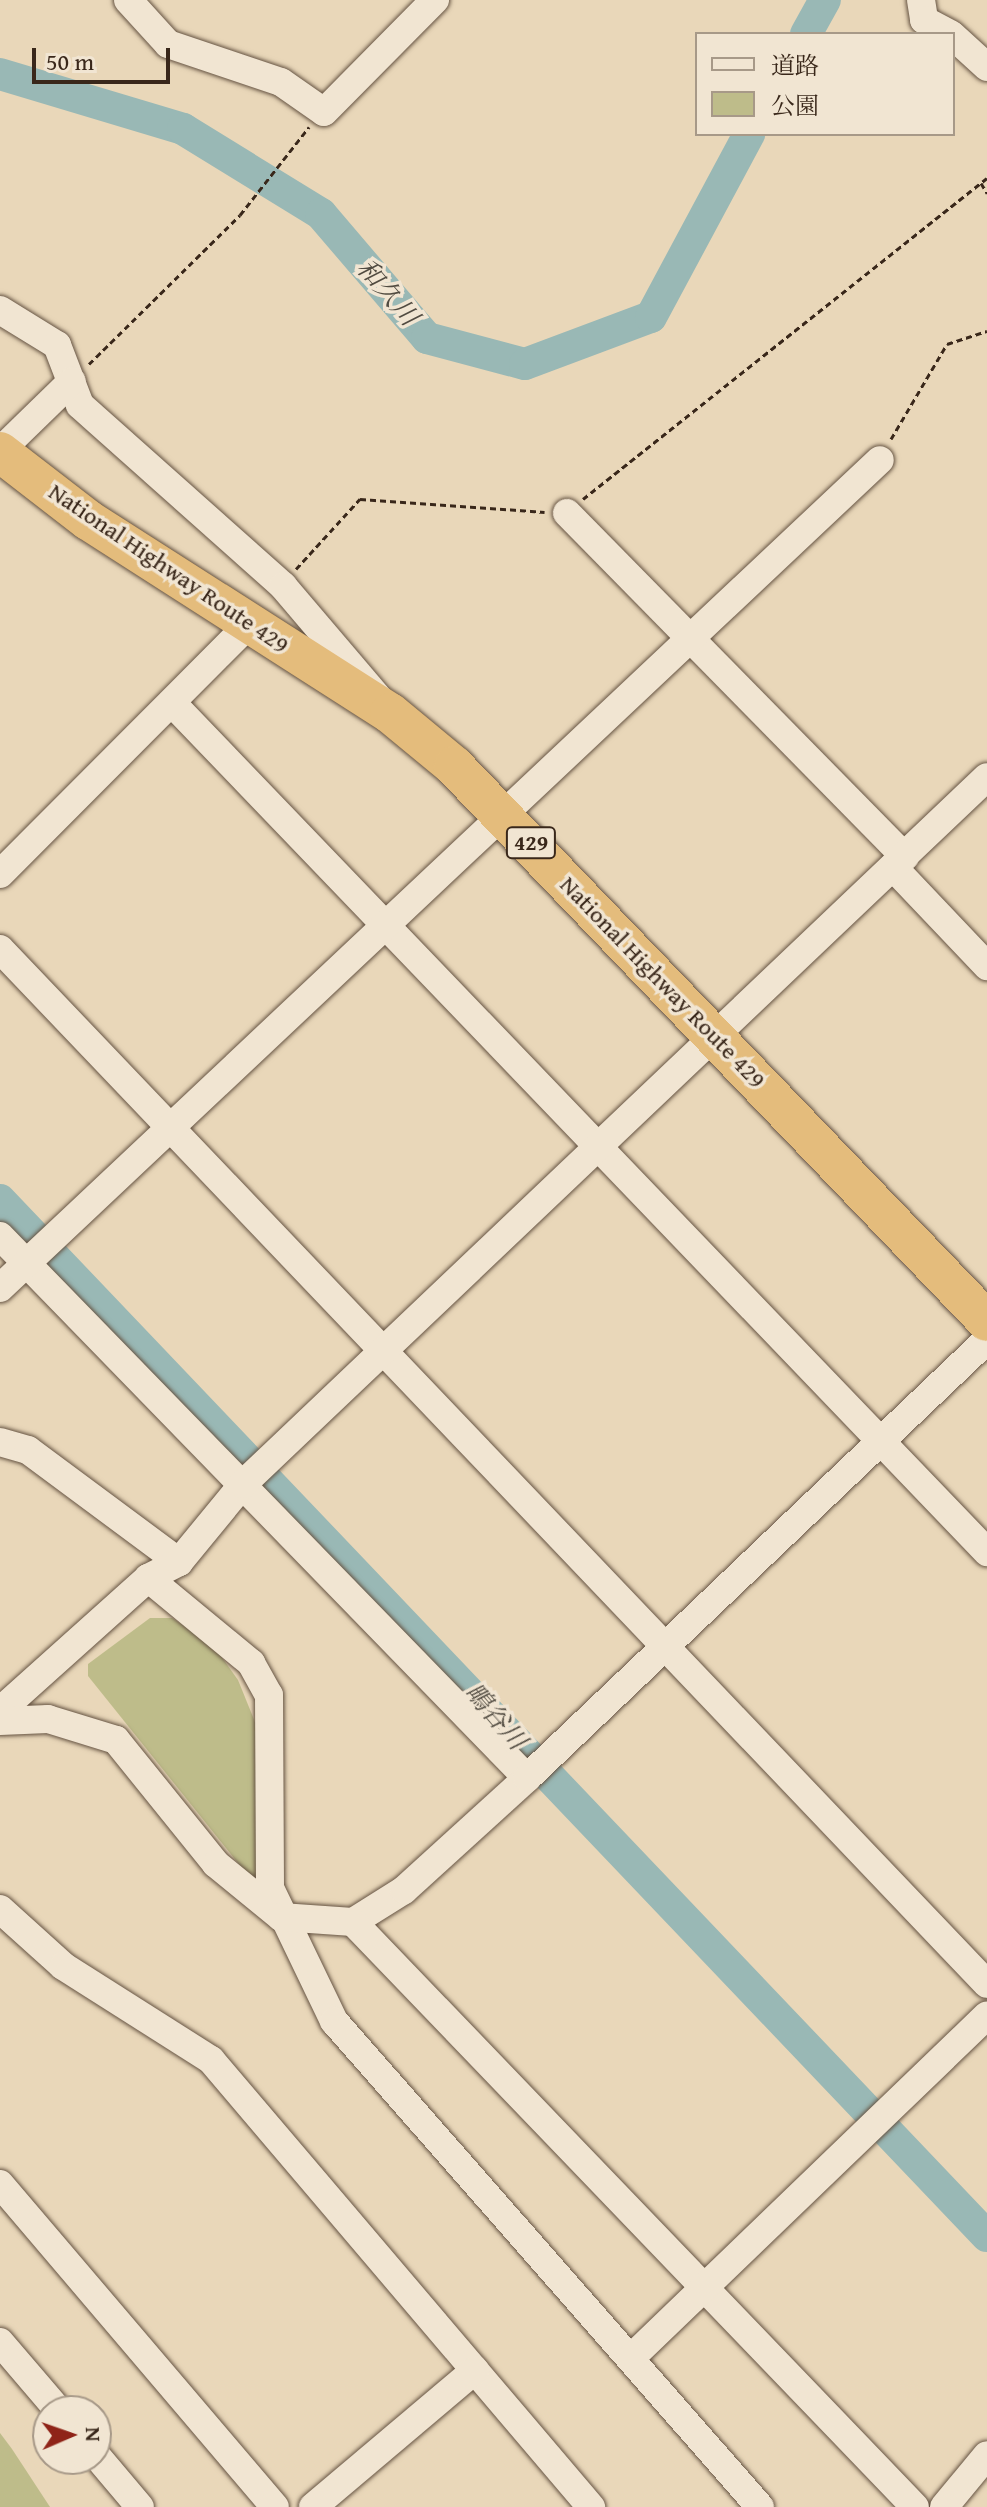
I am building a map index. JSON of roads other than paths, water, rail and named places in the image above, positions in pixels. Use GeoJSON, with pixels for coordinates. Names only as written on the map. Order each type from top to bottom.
{"type":"FeatureCollection","features":[{"type":"Feature","properties":{"kind":"highway","name":"National Highway Route 429"},"geometry":{"type":"LineString","coordinates":[[0,452],[88,520],[390,713],[500,811],[987,1321]]}},
{"type":"Feature","properties":{"kind":"street"},"geometry":{"type":"LineString","coordinates":[[128,0],[168,44],[281,82],[324,112],[435,0]]}},
{"type":"Feature","properties":{"kind":"street"},"geometry":{"type":"LineString","coordinates":[[921,0],[924,20],[946,32]]}},
{"type":"Feature","properties":{"kind":"street"},"geometry":{"type":"LineString","coordinates":[[955,39],[987,67]]}},
{"type":"Feature","properties":{"kind":"street"},"geometry":{"type":"LineString","coordinates":[[0,310],[57,345],[80,405],[283,586],[390,713]]}},
{"type":"Feature","properties":{"kind":"street"},"geometry":{"type":"LineString","coordinates":[[0,452],[72,381]]}},
{"type":"Feature","properties":{"kind":"street"},"geometry":{"type":"LineString","coordinates":[[0,1288],[500,811],[880,460]]}},
{"type":"Feature","properties":{"kind":"street"},"geometry":{"type":"LineString","coordinates":[[567,513],[899,862],[987,966]]}},
{"type":"Feature","properties":{"kind":"street"},"geometry":{"type":"LineString","coordinates":[[0,874],[175,706],[179,693],[250,623]]}},
{"type":"Feature","properties":{"kind":"street"},"geometry":{"type":"LineString","coordinates":[[175,706],[386,921],[987,1552]]}},
{"type":"Feature","properties":{"kind":"street"},"geometry":{"type":"LineString","coordinates":[[0,1711],[148,1578],[179,1562],[243,1484],[987,777]]}},
{"type":"Feature","properties":{"kind":"street"},"geometry":{"type":"LineString","coordinates":[[0,949],[987,1984]]}},
{"type":"Feature","properties":{"kind":"street"},"geometry":{"type":"LineString","coordinates":[[0,1236],[527,1778]]}},
{"type":"Feature","properties":{"kind":"street"},"geometry":{"type":"LineString","coordinates":[[281,1917],[353,1922],[404,1890],[527,1778],[987,1340]]}},
{"type":"Feature","properties":{"kind":"street"},"geometry":{"type":"LineString","coordinates":[[0,1442],[28,1450],[179,1562]]}},
{"type":"Feature","properties":{"kind":"street"},"geometry":{"type":"LineString","coordinates":[[148,1578],[251,1663],[269,1695],[274,1769],[267,1833],[270,1888],[281,1917]]}},
{"type":"Feature","properties":{"kind":"street"},"geometry":{"type":"LineString","coordinates":[[0,1721],[48,1719],[116,1740],[216,1864],[281,1917],[300,1939],[334,2021],[760,2507]]}},
{"type":"Feature","properties":{"kind":"street"},"geometry":{"type":"LineString","coordinates":[[0,1909],[63,1966],[211,2060],[591,2507]]}},
{"type":"Feature","properties":{"kind":"street"},"geometry":{"type":"LineString","coordinates":[[353,1922],[915,2507]]}},
{"type":"Feature","properties":{"kind":"street"},"geometry":{"type":"LineString","coordinates":[[631,2358],[987,2016]]}},
{"type":"Feature","properties":{"kind":"street"},"geometry":{"type":"LineString","coordinates":[[0,2184],[275,2507]]}},
{"type":"Feature","properties":{"kind":"street"},"geometry":{"type":"LineString","coordinates":[[0,2342],[45,2395]]}},
{"type":"Feature","properties":{"kind":"street"},"geometry":{"type":"LineString","coordinates":[[0,2364],[32,2402]]}},
{"type":"Feature","properties":{"kind":"street"},"geometry":{"type":"LineString","coordinates":[[313,2507],[475,2370]]}},
{"type":"Feature","properties":{"kind":"street"},"geometry":{"type":"LineString","coordinates":[[944,2507],[987,2455]]}},
{"type":"Feature","properties":{"kind":"street"},"geometry":{"type":"LineString","coordinates":[[112,2474],[140,2507]]}},
{"type":"Feature","properties":{"kind":"street"},"geometry":{"type":"LineString","coordinates":[[94,2475],[121,2507]]}},
{"type":"Feature","properties":{"kind":"waterway","name":"和久川"},"geometry":{"type":"LineString","coordinates":[[807,32],[825,0]]}},
{"type":"Feature","properties":{"kind":"waterway","name":"和久川"},"geometry":{"type":"LineString","coordinates":[[0,74],[183,129],[321,214],[427,338],[525,364],[651,317],[748,136]]}},
{"type":"Feature","properties":{"kind":"waterway","name":"鴫谷川"},"geometry":{"type":"LineString","coordinates":[[0,1200],[987,2236]]}}]}
